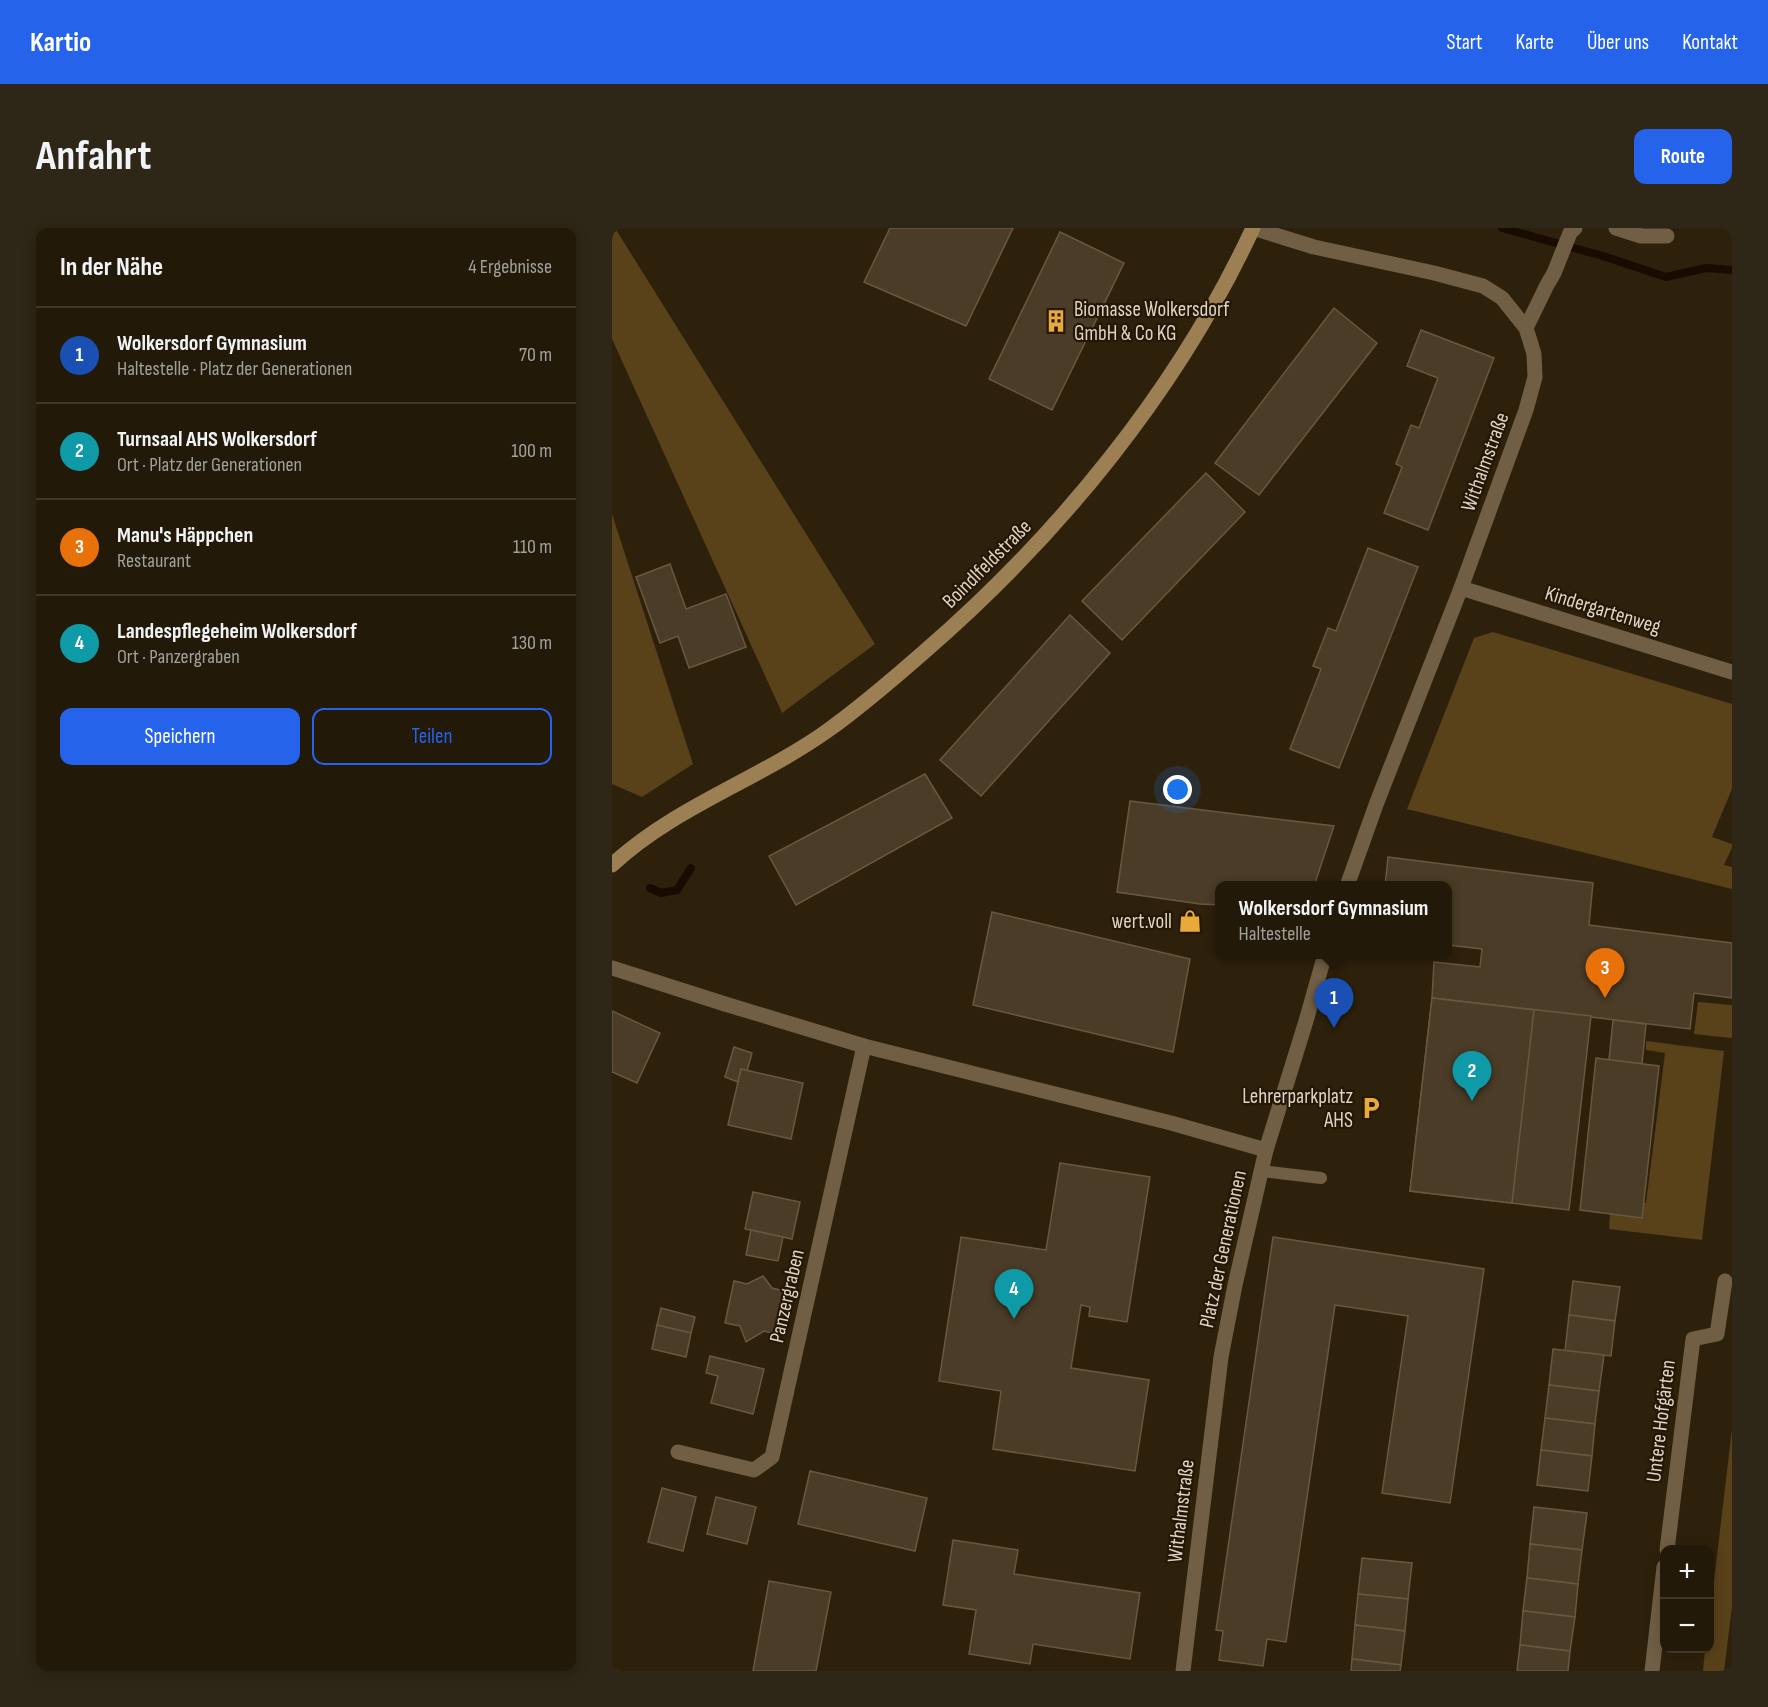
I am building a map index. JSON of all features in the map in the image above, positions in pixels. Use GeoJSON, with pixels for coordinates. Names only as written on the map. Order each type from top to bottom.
{"type":"FeatureCollection","features":[{"type":"Feature","properties":{"kind":"street","name":"Withalmstraße"},"geometry":{"type":"LineString","coordinates":[[1253,228],[1314,247],[1483,286],[1502,298],[1526,328],[1534,354],[1535,377],[1526,410],[1461,588],[1348,881]]}},
{"type":"Feature","properties":{"kind":"street","name":"Boindlfeldstraße"},"geometry":{"type":"LineString","coordinates":[[612,865],[653,832],[825,732],[871,698],[966,616],[1051,530],[1102,468],[1154,398],[1224,288],[1253,228]]}},
{"type":"Feature","properties":{"kind":"street"},"geometry":{"type":"LineString","coordinates":[[1616,228],[1641,236],[1667,236]]}},
{"type":"Feature","properties":{"kind":"street"},"geometry":{"type":"LineString","coordinates":[[1526,328],[1572,231]]}},
{"type":"Feature","properties":{"kind":"street","name":"Kindergartenweg"},"geometry":{"type":"LineString","coordinates":[[1461,588],[1732,672]]}},
{"type":"Feature","properties":{"kind":"street","name":"Platz der Generationen"},"geometry":{"type":"LineString","coordinates":[[1221,1357],[1266,1150],[1324,959]]}},
{"type":"Feature","properties":{"kind":"street"},"geometry":{"type":"LineString","coordinates":[[612,968],[864,1046]]}},
{"type":"Feature","properties":{"kind":"street","name":"Platz der Generationen"},"geometry":{"type":"LineString","coordinates":[[864,1046],[1171,1123],[1266,1150]]}},
{"type":"Feature","properties":{"kind":"street","name":"Panzergraben"},"geometry":{"type":"LineString","coordinates":[[678,1452],[754,1470],[772,1457],[864,1046]]}},
{"type":"Feature","properties":{"kind":"street","name":"Untere Hofgärten"},"geometry":{"type":"LineString","coordinates":[[1667,1545],[1693,1339],[1717,1334],[1725,1281]]}},
{"type":"Feature","properties":{"kind":"street","name":"Withalmstraße"},"geometry":{"type":"LineString","coordinates":[[1183,1671],[1221,1357]]}},
{"type":"Feature","properties":{"kind":"street"},"geometry":{"type":"LineString","coordinates":[[1652,1671],[1661,1599]]}},
{"type":"Feature","properties":{"kind":"lane"},"geometry":{"type":"LineString","coordinates":[[1261,1171],[1321,1178]]}},
{"type":"Feature","properties":{"kind":"shaded area"},"geometry":{"type":"Polygon","coordinates":[[[612,228],[615,228],[875,644],[782,713],[612,339],[612,228]]]}},
{"type":"Feature","properties":{"kind":"shaded area"},"geometry":{"type":"Polygon","coordinates":[[[612,514],[693,764],[642,797],[612,784],[612,514]]]}},
{"type":"Feature","properties":{"kind":"shaded area"},"geometry":{"type":"Polygon","coordinates":[[[1493,632],[1732,704],[1732,789],[1712,837],[1732,844],[1724,865],[1732,867],[1732,889],[1407,809],[1474,638],[1493,632]]]}},
{"type":"Feature","properties":{"kind":"shaded area"},"geometry":{"type":"Polygon","coordinates":[[[1698,1002],[1732,1005],[1732,1038],[1694,1034],[1698,1002]]]}},
{"type":"Feature","properties":{"kind":"shaded area"},"geometry":{"type":"Polygon","coordinates":[[[1646,1041],[1724,1051],[1702,1240],[1609,1229],[1611,1199],[1646,1203],[1665,1053],[1646,1050],[1646,1041]]]}},
{"type":"Feature","properties":{"kind":"shaded area"},"geometry":{"type":"Polygon","coordinates":[[[1732,1429],[1732,1607],[1724,1671],[1703,1671],[1705,1653],[1714,1653],[1714,1581],[1732,1429]]]}},
{"type":"Feature","properties":{"kind":"building"},"geometry":{"type":"Polygon","coordinates":[[[890,228],[1013,228],[966,326],[864,282],[890,228]]]}},
{"type":"Feature","properties":{"kind":"building","name":"Biomasse Wolkersdorf GmbH & Co KG"},"geometry":{"type":"Polygon","coordinates":[[[1060,232],[1124,263],[1052,410],[989,379],[1060,232]]]}},
{"type":"Feature","properties":{"kind":"building"},"geometry":{"type":"Polygon","coordinates":[[[1334,308],[1377,343],[1259,495],[1215,463],[1334,308]]]}},
{"type":"Feature","properties":{"kind":"building"},"geometry":{"type":"Polygon","coordinates":[[[1421,330],[1494,358],[1428,530],[1384,513],[1402,467],[1396,464],[1411,425],[1419,428],[1438,378],[1407,366],[1421,330]]]}},
{"type":"Feature","properties":{"kind":"building"},"geometry":{"type":"Polygon","coordinates":[[[1206,473],[1245,512],[1122,640],[1082,601],[1206,473]]]}},
{"type":"Feature","properties":{"kind":"building"},"geometry":{"type":"Polygon","coordinates":[[[1368,548],[1418,567],[1339,768],[1290,749],[1321,669],[1313,666],[1328,628],[1336,631],[1368,548]]]}},
{"type":"Feature","properties":{"kind":"building"},"geometry":{"type":"Polygon","coordinates":[[[670,564],[686,609],[726,594],[746,647],[689,668],[678,636],[660,643],[636,577],[670,564]]]}},
{"type":"Feature","properties":{"kind":"building"},"geometry":{"type":"Polygon","coordinates":[[[1070,615],[1110,653],[981,796],[940,760],[1070,615]]]}},
{"type":"Feature","properties":{"kind":"building"},"geometry":{"type":"Polygon","coordinates":[[[925,774],[952,818],[796,905],[769,856],[925,774]]]}},
{"type":"Feature","properties":{"kind":"building"},"geometry":{"type":"Polygon","coordinates":[[[1130,801],[1334,826],[1316,881],[1215,881],[1215,905],[1117,892],[1130,801]]]}},
{"type":"Feature","properties":{"kind":"building"},"geometry":{"type":"Polygon","coordinates":[[[1388,857],[1593,883],[1589,925],[1732,943],[1732,998],[1694,993],[1690,1029],[1432,998],[1434,962],[1480,967],[1482,949],[1452,945],[1452,881],[1386,881],[1388,857]]]}},
{"type":"Feature","properties":{"kind":"building"},"geometry":{"type":"Polygon","coordinates":[[[992,912],[1190,959],[1173,1052],[973,1005],[992,912]]]}},
{"type":"Feature","properties":{"kind":"building"},"geometry":{"type":"Polygon","coordinates":[[[1432,998],[1591,1016],[1569,1210],[1410,1191],[1432,998]]]}},
{"type":"Feature","properties":{"kind":"building"},"geometry":{"type":"Polygon","coordinates":[[[1432,998],[1534,1010],[1512,1203],[1410,1191],[1432,998]]]}},
{"type":"Feature","properties":{"kind":"building"},"geometry":{"type":"Polygon","coordinates":[[[612,1011],[660,1033],[637,1083],[612,1072],[612,1011]]]}},
{"type":"Feature","properties":{"kind":"building"},"geometry":{"type":"Polygon","coordinates":[[[1613,1020],[1646,1024],[1642,1064],[1609,1060],[1613,1020]]]}},
{"type":"Feature","properties":{"kind":"building"},"geometry":{"type":"Polygon","coordinates":[[[734,1047],[752,1053],[747,1071],[741,1069],[738,1082],[725,1077],[734,1047]]]}},
{"type":"Feature","properties":{"kind":"building"},"geometry":{"type":"Polygon","coordinates":[[[1596,1058],[1659,1066],[1642,1218],[1580,1210],[1596,1058]]]}},
{"type":"Feature","properties":{"kind":"building"},"geometry":{"type":"Polygon","coordinates":[[[741,1069],[803,1083],[791,1139],[728,1125],[741,1069]]]}},
{"type":"Feature","properties":{"kind":"building"},"geometry":{"type":"Polygon","coordinates":[[[1060,1163],[1150,1177],[1127,1322],[1089,1316],[1090,1307],[1081,1305],[1071,1368],[1149,1380],[1135,1471],[993,1449],[1001,1391],[939,1381],[961,1237],[1046,1250],[1060,1163]]]}},
{"type":"Feature","properties":{"kind":"building"},"geometry":{"type":"Polygon","coordinates":[[[753,1192],[800,1202],[792,1239],[745,1229],[753,1192]]]}},
{"type":"Feature","properties":{"kind":"building"},"geometry":{"type":"Polygon","coordinates":[[[751,1230],[783,1237],[778,1261],[746,1255],[751,1230]]]}},
{"type":"Feature","properties":{"kind":"building"},"geometry":{"type":"Polygon","coordinates":[[[1273,1237],[1484,1269],[1450,1503],[1382,1493],[1408,1316],[1335,1305],[1286,1642],[1267,1639],[1263,1666],[1219,1660],[1223,1631],[1216,1630],[1273,1237]]]}},
{"type":"Feature","properties":{"kind":"building"},"geometry":{"type":"Polygon","coordinates":[[[763,1276],[772,1288],[784,1291],[775,1334],[764,1331],[746,1342],[740,1326],[725,1323],[734,1281],[747,1284],[763,1276]]]}},
{"type":"Feature","properties":{"kind":"building"},"geometry":{"type":"Polygon","coordinates":[[[1573,1281],[1620,1287],[1615,1321],[1569,1315],[1573,1281]]]}},
{"type":"Feature","properties":{"kind":"building"},"geometry":{"type":"Polygon","coordinates":[[[661,1308],[695,1317],[691,1333],[657,1325],[661,1308]]]}},
{"type":"Feature","properties":{"kind":"building"},"geometry":{"type":"Polygon","coordinates":[[[1569,1315],[1615,1321],[1611,1356],[1565,1351],[1569,1315]]]}},
{"type":"Feature","properties":{"kind":"building"},"geometry":{"type":"Polygon","coordinates":[[[657,1325],[691,1333],[686,1357],[652,1349],[657,1325]]]}},
{"type":"Feature","properties":{"kind":"building"},"geometry":{"type":"Polygon","coordinates":[[[1553,1349],[1604,1355],[1599,1391],[1549,1385],[1553,1349]]]}},
{"type":"Feature","properties":{"kind":"building"},"geometry":{"type":"Polygon","coordinates":[[[710,1356],[764,1369],[753,1414],[711,1403],[718,1376],[706,1373],[710,1356]]]}},
{"type":"Feature","properties":{"kind":"building"},"geometry":{"type":"Polygon","coordinates":[[[1549,1385],[1599,1391],[1595,1424],[1545,1418],[1549,1385]]]}},
{"type":"Feature","properties":{"kind":"building"},"geometry":{"type":"Polygon","coordinates":[[[1545,1418],[1595,1424],[1592,1456],[1541,1450],[1545,1418]]]}},
{"type":"Feature","properties":{"kind":"building"},"geometry":{"type":"Polygon","coordinates":[[[1541,1450],[1592,1456],[1588,1491],[1537,1485],[1541,1450]]]}},
{"type":"Feature","properties":{"kind":"building"},"geometry":{"type":"Polygon","coordinates":[[[810,1471],[927,1498],[915,1551],[798,1524],[810,1471]]]}},
{"type":"Feature","properties":{"kind":"building"},"geometry":{"type":"Polygon","coordinates":[[[662,1488],[696,1497],[683,1551],[648,1542],[662,1488]]]}},
{"type":"Feature","properties":{"kind":"building"},"geometry":{"type":"Polygon","coordinates":[[[716,1497],[756,1507],[747,1544],[707,1534],[716,1497]]]}},
{"type":"Feature","properties":{"kind":"building"},"geometry":{"type":"Polygon","coordinates":[[[1534,1507],[1587,1513],[1582,1550],[1530,1544],[1534,1507]]]}},
{"type":"Feature","properties":{"kind":"building"},"geometry":{"type":"Polygon","coordinates":[[[953,1540],[1018,1550],[1014,1574],[1140,1593],[1130,1659],[1033,1644],[1030,1664],[969,1654],[976,1610],[943,1605],[953,1540]]]}},
{"type":"Feature","properties":{"kind":"building"},"geometry":{"type":"Polygon","coordinates":[[[1530,1544],[1582,1550],[1578,1584],[1527,1578],[1530,1544]]]}},
{"type":"Feature","properties":{"kind":"building"},"geometry":{"type":"Polygon","coordinates":[[[1362,1558],[1412,1563],[1408,1599],[1358,1594],[1362,1558]]]}},
{"type":"Feature","properties":{"kind":"building"},"geometry":{"type":"Polygon","coordinates":[[[1527,1578],[1578,1584],[1575,1617],[1523,1611],[1527,1578]]]}},
{"type":"Feature","properties":{"kind":"building"},"geometry":{"type":"Polygon","coordinates":[[[769,1581],[831,1592],[816,1671],[753,1671],[769,1581]]]}},
{"type":"Feature","properties":{"kind":"building"},"geometry":{"type":"Polygon","coordinates":[[[1358,1594],[1408,1599],[1405,1631],[1355,1625],[1358,1594]]]}},
{"type":"Feature","properties":{"kind":"building"},"geometry":{"type":"Polygon","coordinates":[[[1523,1611],[1575,1617],[1570,1651],[1520,1645],[1523,1611]]]}},
{"type":"Feature","properties":{"kind":"building"},"geometry":{"type":"Polygon","coordinates":[[[1355,1625],[1405,1631],[1401,1665],[1352,1659],[1355,1625]]]}},
{"type":"Feature","properties":{"kind":"building"},"geometry":{"type":"Polygon","coordinates":[[[1520,1645],[1570,1651],[1568,1671],[1517,1671],[1520,1645]]]}},
{"type":"Feature","properties":{"kind":"building"},"geometry":{"type":"Polygon","coordinates":[[[1352,1659],[1401,1665],[1400,1671],[1351,1671],[1352,1659]]]}},
{"type":"Feature","properties":{"kind":"waterway"},"geometry":{"type":"LineString","coordinates":[[1502,228],[1603,256],[1666,277],[1706,268],[1732,270]]}},
{"type":"Feature","properties":{"kind":"waterway"},"geometry":{"type":"LineString","coordinates":[[650,888],[661,893],[677,890],[691,868]]}},
{"type":"Feature","properties":{"kind":"place","name":"Biomasse Wolkersdorf GmbH & Co KG"},"geometry":{"type":"Point","coordinates":[1056,321]}},
{"type":"Feature","properties":{"kind":"place","name":"wert.voll"},"geometry":{"type":"Point","coordinates":[1190,921]}},
{"type":"Feature","properties":{"kind":"place","name":"Manu's Häppchen"},"geometry":{"type":"Point","coordinates":[1605,998]}},
{"type":"Feature","properties":{"kind":"place","name":"Wolkersdorf Gymnasium"},"geometry":{"type":"Point","coordinates":[1334,1028]}},
{"type":"Feature","properties":{"kind":"place","name":"Turnsaal AHS Wolkersdorf"},"geometry":{"type":"Point","coordinates":[1472,1101]}},
{"type":"Feature","properties":{"kind":"place","name":"Lehrerparkplatz AHS"},"geometry":{"type":"Point","coordinates":[1371,1108]}},
{"type":"Feature","properties":{"kind":"place","name":"Landespflegeheim Wolkersdorf"},"geometry":{"type":"Point","coordinates":[1014,1319]}}]}
